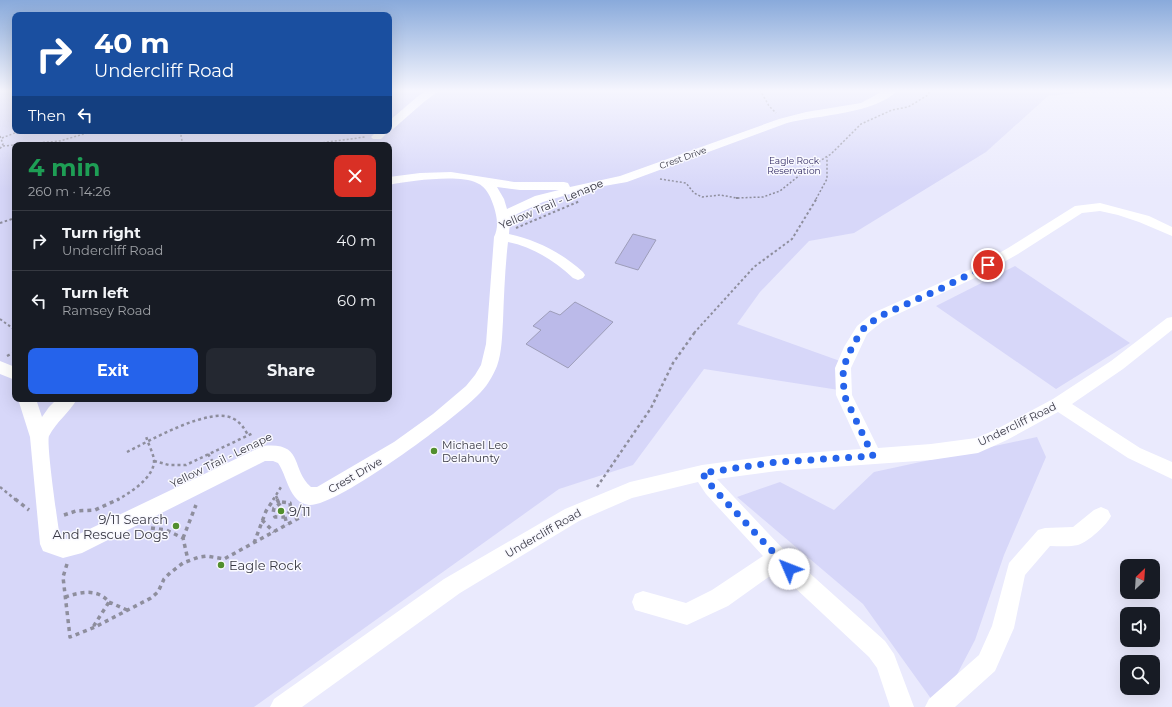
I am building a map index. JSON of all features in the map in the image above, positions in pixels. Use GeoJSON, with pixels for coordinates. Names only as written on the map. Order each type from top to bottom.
{"type":"FeatureCollection","features":[{"type":"Feature","properties":{"kind":"street","name":"Crest Drive"},"geometry":{"type":"LineString","coordinates":[[28,402],[39,437],[50,544],[57,549],[69,549],[263,454],[273,452],[281,454],[286,458],[299,488],[308,496],[318,495],[368,468],[439,419],[472,391],[481,380],[489,365],[494,344],[505,229],[508,215],[521,206],[539,199],[630,176],[777,123]]}},
{"type":"Feature","properties":{"kind":"street","name":"Crest Drive"},"geometry":{"type":"LineString","coordinates":[[392,180],[409,177],[434,175],[473,178],[484,182],[514,186],[586,186]]}},
{"type":"Feature","properties":{"kind":"street","name":"Crest Drive"},"geometry":{"type":"LineString","coordinates":[[484,182],[494,190],[498,199],[505,229]]}},
{"type":"Feature","properties":{"kind":"street"},"geometry":{"type":"LineString","coordinates":[[873,456],[844,395],[843,368],[852,347],[862,330],[878,317],[976,272],[1079,210],[1100,207],[1122,212],[1144,219],[1172,232]]}},
{"type":"Feature","properties":{"kind":"street"},"geometry":{"type":"LineString","coordinates":[[505,229],[514,239],[555,256],[570,266],[578,275]]}},
{"type":"Feature","properties":{"kind":"street","name":"Undercliff Road"},"geometry":{"type":"LineString","coordinates":[[282,707],[452,586],[572,515],[630,490],[702,473],[777,462],[931,452],[978,445],[1059,404],[1117,365],[1172,322]]}},
{"type":"Feature","properties":{"kind":"street"},"geometry":{"type":"LineString","coordinates":[[39,437],[56,412],[65,402]]}},
{"type":"Feature","properties":{"kind":"street"},"geometry":{"type":"LineString","coordinates":[[1059,404],[1134,453],[1172,471]]}},
{"type":"Feature","properties":{"kind":"street"},"geometry":{"type":"LineString","coordinates":[[702,473],[713,488],[778,558],[877,649],[886,662],[902,707]]}},
{"type":"Feature","properties":{"kind":"street"},"geometry":{"type":"LineString","coordinates":[[937,707],[987,663],[1003,628],[1016,570],[1045,537],[1077,536],[1101,516]]}},
{"type":"Feature","properties":{"kind":"street"},"geometry":{"type":"LineString","coordinates":[[643,602],[687,614],[720,598],[778,558]]}},
{"type":"Feature","properties":{"kind":"path"},"geometry":{"type":"LineString","coordinates":[[3,146],[1,137],[12,134]]}},
{"type":"Feature","properties":{"kind":"path"},"geometry":{"type":"LineString","coordinates":[[60,142],[85,134]]}},
{"type":"Feature","properties":{"kind":"path"},"geometry":{"type":"LineString","coordinates":[[326,142],[381,134]]}},
{"type":"Feature","properties":{"kind":"path"},"geometry":{"type":"LineString","coordinates":[[0,149],[3,146],[12,145]]}},
{"type":"Feature","properties":{"kind":"path"},"geometry":{"type":"LineString","coordinates":[[596,488],[651,408],[674,363],[695,332],[754,267],[792,239],[807,216],[827,179],[827,156]]}},
{"type":"Feature","properties":{"kind":"path","name":"Yellow Trail - Lenape"},"geometry":{"type":"LineString","coordinates":[[505,229],[584,199]]}},
{"type":"Feature","properties":{"kind":"path"},"geometry":{"type":"LineString","coordinates":[[0,223],[12,219]]}},
{"type":"Feature","properties":{"kind":"path"},"geometry":{"type":"LineString","coordinates":[[0,318],[12,328]]}},
{"type":"Feature","properties":{"kind":"path"},"geometry":{"type":"LineString","coordinates":[[127,452],[196,420],[212,416],[221,415],[241,423],[248,435]]}},
{"type":"Feature","properties":{"kind":"path"},"geometry":{"type":"LineString","coordinates":[[154,461],[169,465],[186,465],[253,433]]}},
{"type":"Feature","properties":{"kind":"path"},"geometry":{"type":"LineString","coordinates":[[48,519],[77,511],[86,512],[94,510],[132,492],[145,479],[154,461],[146,436]]}},
{"type":"Feature","properties":{"kind":"path"},"geometry":{"type":"LineString","coordinates":[[254,543],[266,511],[284,483]]}},
{"type":"Feature","properties":{"kind":"path"},"geometry":{"type":"LineString","coordinates":[[0,487],[31,512]]}},
{"type":"Feature","properties":{"kind":"path"},"geometry":{"type":"LineString","coordinates":[[276,495],[280,505]]}},
{"type":"Feature","properties":{"kind":"path"},"geometry":{"type":"LineString","coordinates":[[188,560],[183,538],[190,516],[200,500]]}},
{"type":"Feature","properties":{"kind":"path"},"geometry":{"type":"LineString","coordinates":[[288,502],[292,505],[291,510],[285,517],[278,518],[274,516],[274,508],[288,502]]}},
{"type":"Feature","properties":{"kind":"path"},"geometry":{"type":"LineString","coordinates":[[74,560],[68,563],[64,570],[65,597],[70,637],[93,628],[156,595],[165,578],[188,560],[199,556],[213,555],[224,559],[316,509]]}},
{"type":"Feature","properties":{"kind":"path"},"geometry":{"type":"LineString","coordinates":[[285,517],[287,524]]}},
{"type":"Feature","properties":{"kind":"path"},"geometry":{"type":"LineString","coordinates":[[262,520],[274,532]]}},
{"type":"Feature","properties":{"kind":"path"},"geometry":{"type":"LineString","coordinates":[[148,528],[166,530],[183,538]]}},
{"type":"Feature","properties":{"kind":"path"},"geometry":{"type":"LineString","coordinates":[[65,597],[76,593],[92,592],[102,594],[109,602],[127,610]]}},
{"type":"Feature","properties":{"kind":"path"},"geometry":{"type":"LineString","coordinates":[[93,628],[109,602]]}},
{"type":"Feature","properties":{"kind":"green space","name":"Eagle Rock Reservation"},"geometry":{"type":"Polygon","coordinates":[[[0,123],[12,123],[12,134],[392,134],[392,123],[1018,123],[986,152],[854,233],[809,241],[760,292],[737,324],[840,361],[839,390],[704,369],[633,465],[559,489],[254,707],[0,707],[0,123]]]}},
{"type":"Feature","properties":{"kind":"green space"},"geometry":{"type":"Polygon","coordinates":[[[1015,266],[1130,343],[1056,389],[936,306],[1015,266]]]}},
{"type":"Feature","properties":{"kind":"green space"},"geometry":{"type":"Polygon","coordinates":[[[1037,437],[1046,457],[1004,555],[975,640],[940,707],[937,707],[863,604],[737,497],[780,482],[834,510],[874,472],[1037,437]]]}},
{"type":"Feature","properties":{"kind":"building"},"geometry":{"type":"Polygon","coordinates":[[[633,234],[656,240],[638,270],[615,263],[633,234]]]}},
{"type":"Feature","properties":{"kind":"building"},"geometry":{"type":"Polygon","coordinates":[[[575,302],[613,322],[568,368],[526,344],[541,330],[533,326],[550,311],[560,315],[575,302]]]}},
{"type":"Feature","properties":{"kind":"place","name":"Michael Leo Delahunty"},"geometry":{"type":"Point","coordinates":[434,451]}},
{"type":"Feature","properties":{"kind":"place","name":"9/11"},"geometry":{"type":"Point","coordinates":[281,511]}},
{"type":"Feature","properties":{"kind":"place","name":"9/11 Search And Rescue Dogs"},"geometry":{"type":"Point","coordinates":[176,526]}},
{"type":"Feature","properties":{"kind":"place","name":"Eagle Rock"},"geometry":{"type":"Point","coordinates":[221,565]}},
{"type":"Feature","properties":{"kind":"route"},"geometry":{"type":"LineString","coordinates":[[789,569],[713,488],[702,473],[777,462],[873,456],[844,395],[843,368],[852,347],[862,330],[878,317],[969,276],[988,265]]}}]}
